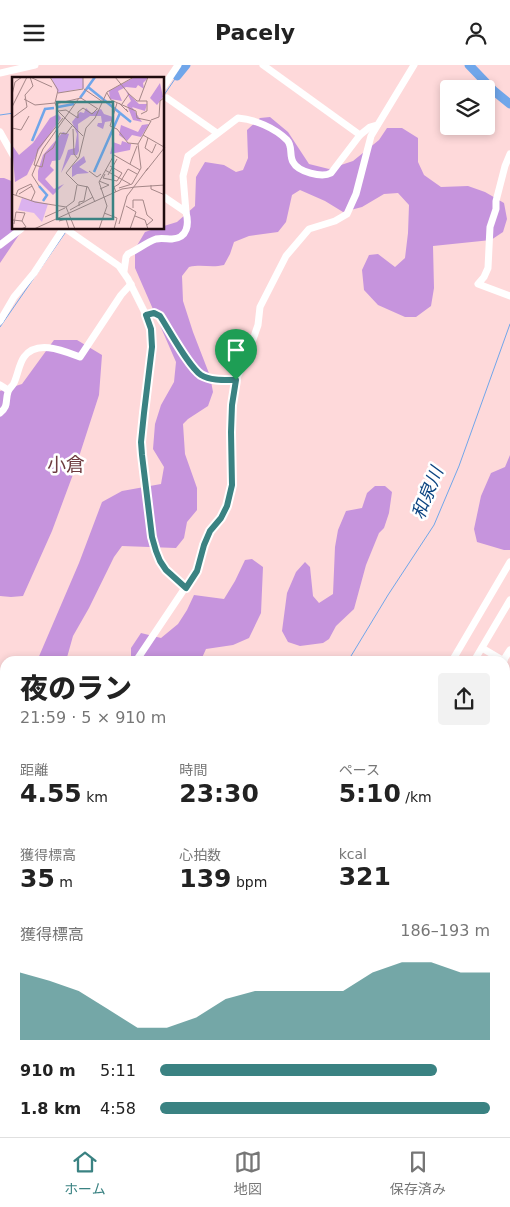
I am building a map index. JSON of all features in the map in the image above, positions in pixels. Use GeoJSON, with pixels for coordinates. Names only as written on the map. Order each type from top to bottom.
{"type":"FeatureCollection","features":[{"type":"Feature","properties":{"kind":"street"},"geometry":{"type":"LineString","coordinates":[[0,73],[35,65]]}},
{"type":"Feature","properties":{"kind":"street"},"geometry":{"type":"LineString","coordinates":[[165,84],[178,65]]}},
{"type":"Feature","properties":{"kind":"street"},"geometry":{"type":"LineString","coordinates":[[263,65],[360,135]]}},
{"type":"Feature","properties":{"kind":"street"},"geometry":{"type":"LineString","coordinates":[[139,656],[197,571],[210,531],[221,518],[227,506],[232,485],[232,405],[236,380],[258,325],[260,307],[286,256],[310,229],[335,221],[347,214],[356,193],[371,136],[410,66]]}},
{"type":"Feature","properties":{"kind":"street"},"geometry":{"type":"LineString","coordinates":[[167,99],[217,133]]}},
{"type":"Feature","properties":{"kind":"street"},"geometry":{"type":"LineString","coordinates":[[124,271],[128,254],[157,239],[175,239],[187,230],[182,176],[186,159],[238,118],[253,120],[287,140],[291,147],[293,163],[305,171],[320,175],[331,173],[360,135],[370,127],[377,125]]}},
{"type":"Feature","properties":{"kind":"street"},"geometry":{"type":"LineString","coordinates":[[0,132],[12,151]]}},
{"type":"Feature","properties":{"kind":"street"},"geometry":{"type":"LineString","coordinates":[[510,154],[490,227],[488,268],[478,284],[510,296]]}},
{"type":"Feature","properties":{"kind":"street"},"geometry":{"type":"LineString","coordinates":[[165,198],[186,212]]}},
{"type":"Feature","properties":{"kind":"street"},"geometry":{"type":"LineString","coordinates":[[0,245],[20,230]]}},
{"type":"Feature","properties":{"kind":"street"},"geometry":{"type":"LineString","coordinates":[[0,321],[14,297],[34,273],[64,230]]}},
{"type":"Feature","properties":{"kind":"street"},"geometry":{"type":"LineString","coordinates":[[67,230],[124,271],[151,329],[152,347],[141,442],[152,537],[160,561],[166,570],[186,588]]}},
{"type":"Feature","properties":{"kind":"street"},"geometry":{"type":"LineString","coordinates":[[0,413],[5,408],[8,391],[14,385],[23,358],[31,350],[50,348],[80,357],[121,295],[131,285]]}},
{"type":"Feature","properties":{"kind":"street"},"geometry":{"type":"LineString","coordinates":[[146,315],[154,313],[160,316],[190,363],[200,374],[214,379],[236,380]]}},
{"type":"Feature","properties":{"kind":"street"},"geometry":{"type":"LineString","coordinates":[[0,385],[8,391]]}},
{"type":"Feature","properties":{"kind":"street"},"geometry":{"type":"LineString","coordinates":[[455,656],[510,563]]}},
{"type":"Feature","properties":{"kind":"street"},"geometry":{"type":"LineString","coordinates":[[477,656],[510,600]]}},
{"type":"Feature","properties":{"kind":"street"},"geometry":{"type":"LineString","coordinates":[[482,648],[496,656]]}},
{"type":"Feature","properties":{"kind":"shaded area"},"geometry":{"type":"Polygon","coordinates":[[[270,117],[288,132],[309,164],[329,169],[353,161],[379,140],[387,128],[402,128],[418,138],[418,162],[424,175],[441,187],[468,186],[485,192],[504,203],[507,219],[503,232],[491,240],[433,246],[434,288],[431,306],[416,317],[405,317],[378,305],[364,290],[362,270],[369,255],[378,254],[395,267],[405,258],[409,205],[398,193],[384,194],[362,207],[343,212],[325,201],[300,190],[292,195],[286,222],[278,232],[249,236],[234,242],[224,265],[189,267],[182,276],[183,301],[210,376],[213,392],[208,406],[183,424],[185,454],[197,488],[197,510],[187,522],[184,538],[176,548],[122,546],[114,557],[73,636],[67,656],[39,656],[79,563],[102,502],[122,491],[161,484],[164,467],[153,449],[155,424],[161,405],[174,382],[176,362],[135,268],[135,249],[145,232],[165,230],[165,226],[177,222],[195,206],[196,177],[205,162],[224,165],[236,172],[243,170],[248,158],[247,130],[260,118],[270,117]]]}},
{"type":"Feature","properties":{"kind":"shaded area"},"geometry":{"type":"Polygon","coordinates":[[[0,178],[4,178],[12,181],[12,230],[22,230],[0,263],[0,178]]]}},
{"type":"Feature","properties":{"kind":"shaded area"},"geometry":{"type":"Polygon","coordinates":[[[54,340],[77,340],[102,355],[99,395],[52,531],[23,596],[0,596],[0,391],[22,384],[54,340]]]}},
{"type":"Feature","properties":{"kind":"shaded area"},"geometry":{"type":"Polygon","coordinates":[[[510,455],[510,550],[504,550],[477,542],[474,529],[481,496],[491,473],[505,467],[510,455]]]}},
{"type":"Feature","properties":{"kind":"shaded area"},"geometry":{"type":"Polygon","coordinates":[[[375,486],[385,486],[392,492],[389,513],[366,565],[354,609],[336,626],[329,639],[323,643],[300,646],[288,642],[282,631],[287,593],[296,572],[305,562],[310,567],[313,596],[319,603],[333,594],[335,547],[338,530],[346,511],[362,508],[367,493],[375,486]]]}},
{"type":"Feature","properties":{"kind":"shaded area"},"geometry":{"type":"Polygon","coordinates":[[[252,559],[263,567],[261,613],[249,638],[233,645],[206,649],[203,656],[131,656],[131,648],[141,633],[161,638],[178,624],[194,595],[224,599],[245,560],[252,559]]]}},
{"type":"Feature","properties":{"kind":"waterway"},"geometry":{"type":"LineString","coordinates":[[177,76],[186,65]]}},
{"type":"Feature","properties":{"kind":"waterway","name":"和泉川"},"geometry":{"type":"LineString","coordinates":[[469,65],[494,91],[510,104]]}},
{"type":"Feature","properties":{"kind":"waterway"},"geometry":{"type":"LineString","coordinates":[[165,94],[177,76]]}},
{"type":"Feature","properties":{"kind":"waterway"},"geometry":{"type":"LineString","coordinates":[[0,115],[12,113]]}},
{"type":"Feature","properties":{"kind":"waterway"},"geometry":{"type":"LineString","coordinates":[[0,327],[65,233]]}},
{"type":"Feature","properties":{"kind":"waterway","name":"和泉川"},"geometry":{"type":"LineString","coordinates":[[351,656],[434,525],[459,466],[510,324]]}},
{"type":"Feature","properties":{"kind":"district","name":"小倉"},"geometry":{"type":"Point","coordinates":[66,464]}},
{"type":"Feature","properties":{"kind":"route"},"geometry":{"type":"LineString","coordinates":[[154,313],[160,316],[190,363],[200,374],[214,379],[236,380],[232,405],[232,485],[227,506],[221,518],[210,531],[197,571],[186,588],[166,570],[160,561],[152,537],[141,442],[152,358],[151,329],[146,315],[154,313]]}}]}
